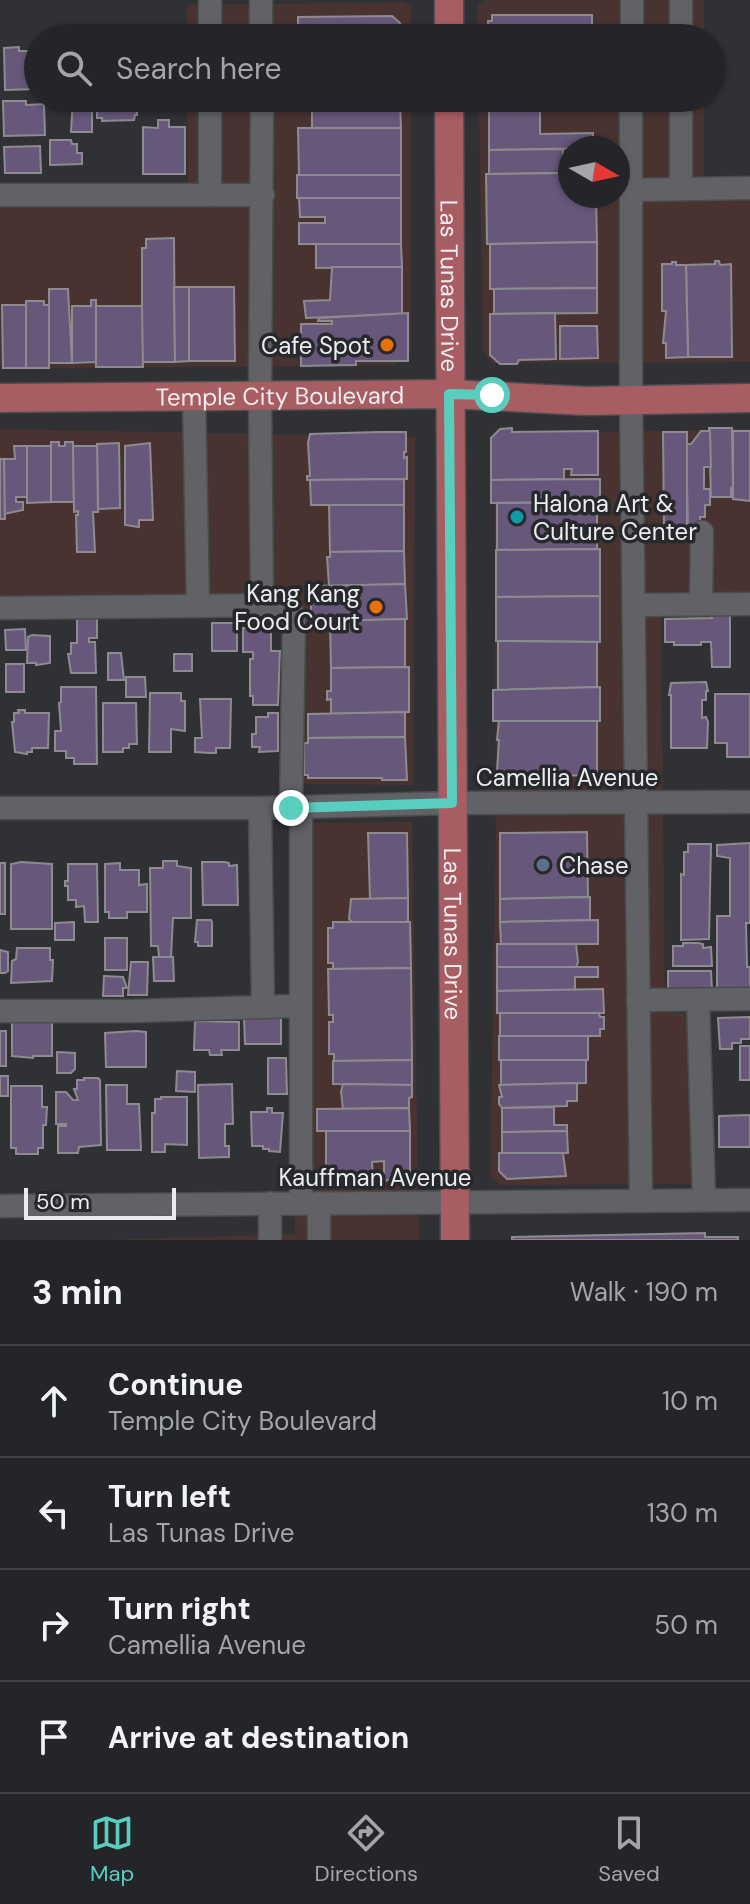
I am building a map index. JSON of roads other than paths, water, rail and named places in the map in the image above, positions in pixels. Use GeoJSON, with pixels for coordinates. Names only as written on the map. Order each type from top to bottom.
{"type":"FeatureCollection","features":[{"type":"Feature","properties":{"kind":"main road"},"geometry":{"type":"LineString","coordinates":[[449,0],[449,24]]}},
{"type":"Feature","properties":{"kind":"main road","name":"Las Tunas Drive"},"geometry":{"type":"LineString","coordinates":[[449,112],[455,1240]]}},
{"type":"Feature","properties":{"kind":"main road","name":"Temple City Boulevard"},"geometry":{"type":"LineString","coordinates":[[0,398],[449,394],[587,401],[750,398]]}},
{"type":"Feature","properties":{"kind":"street"},"geometry":{"type":"LineString","coordinates":[[210,0],[210,24]]}},
{"type":"Feature","properties":{"kind":"street"},"geometry":{"type":"LineString","coordinates":[[261,0],[261,24]]}},
{"type":"Feature","properties":{"kind":"street"},"geometry":{"type":"LineString","coordinates":[[632,0],[632,24]]}},
{"type":"Feature","properties":{"kind":"street"},"geometry":{"type":"LineString","coordinates":[[681,0],[681,24]]}},
{"type":"Feature","properties":{"kind":"street"},"geometry":{"type":"LineString","coordinates":[[210,112],[210,195]]}},
{"type":"Feature","properties":{"kind":"street"},"geometry":{"type":"LineString","coordinates":[[262,112],[262,605]]}},
{"type":"Feature","properties":{"kind":"street"},"geometry":{"type":"LineString","coordinates":[[631,112],[631,400],[641,1201]]}},
{"type":"Feature","properties":{"kind":"street"},"geometry":{"type":"LineString","coordinates":[[681,112],[681,189]]}},
{"type":"Feature","properties":{"kind":"street"},"geometry":{"type":"LineString","coordinates":[[631,190],[750,188]]}},
{"type":"Feature","properties":{"kind":"street"},"geometry":{"type":"LineString","coordinates":[[0,195],[263,195]]}},
{"type":"Feature","properties":{"kind":"street"},"geometry":{"type":"LineString","coordinates":[[194,397],[198,606]]}},
{"type":"Feature","properties":{"kind":"street"},"geometry":{"type":"LineString","coordinates":[[701,604],[702,532]]}},
{"type":"Feature","properties":{"kind":"street"},"geometry":{"type":"LineString","coordinates":[[635,605],[750,604]]}},
{"type":"Feature","properties":{"kind":"street"},"geometry":{"type":"LineString","coordinates":[[0,608],[287,605],[294,616],[299,1006],[310,1203],[319,1240]]}},
{"type":"Feature","properties":{"kind":"street","name":"Camellia Avenue"},"geometry":{"type":"LineString","coordinates":[[0,808],[750,802]]}},
{"type":"Feature","properties":{"kind":"street"},"geometry":{"type":"LineString","coordinates":[[260,808],[263,1007]]}},
{"type":"Feature","properties":{"kind":"street"},"geometry":{"type":"LineString","coordinates":[[638,1000],[750,999]]}},
{"type":"Feature","properties":{"kind":"street"},"geometry":{"type":"LineString","coordinates":[[698,1000],[704,1200]]}},
{"type":"Feature","properties":{"kind":"street"},"geometry":{"type":"LineString","coordinates":[[0,1011],[299,1006]]}},
{"type":"Feature","properties":{"kind":"street","name":"Kauffman Avenue"},"geometry":{"type":"LineString","coordinates":[[0,1206],[750,1200]]}},
{"type":"Feature","properties":{"kind":"street"},"geometry":{"type":"LineString","coordinates":[[270,1203],[270,1240]]}},
{"type":"Feature","properties":{"kind":"place","name":"Cafe Spot"},"geometry":{"type":"Point","coordinates":[387,345]}},
{"type":"Feature","properties":{"kind":"place","name":"Halona Art & Culture Center"},"geometry":{"type":"Point","coordinates":[517,517]}},
{"type":"Feature","properties":{"kind":"place","name":"Kang Kang Food Court"},"geometry":{"type":"Point","coordinates":[376,607]}},
{"type":"Feature","properties":{"kind":"place","name":"Chase"},"geometry":{"type":"Point","coordinates":[543,865]}}]}
